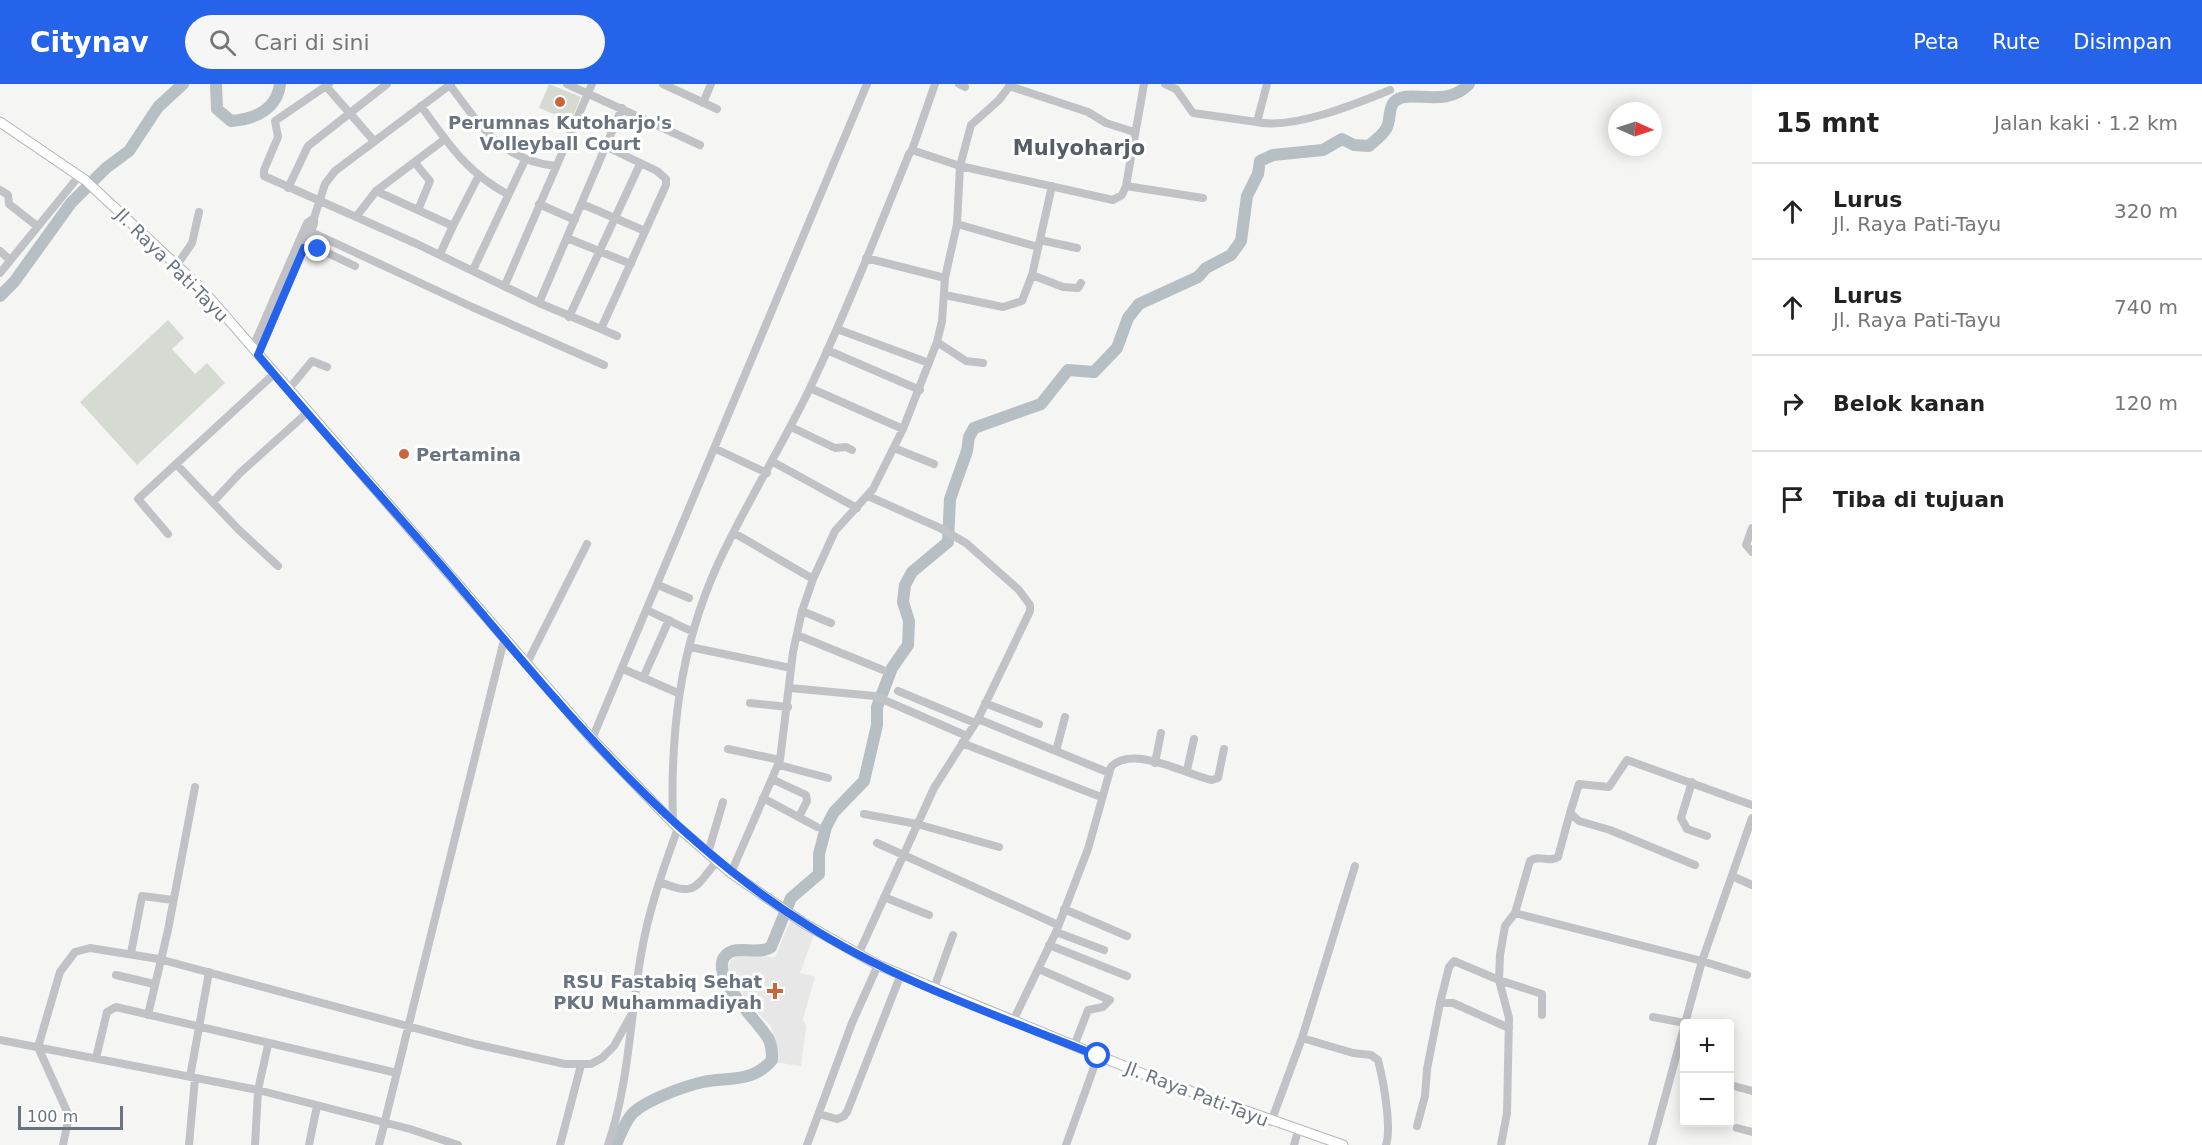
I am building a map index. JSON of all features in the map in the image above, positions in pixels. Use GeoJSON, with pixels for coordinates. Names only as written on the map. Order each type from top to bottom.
{"type":"FeatureCollection","features":[{"type":"Feature","properties":{"kind":"main road"},"geometry":{"type":"LineString","coordinates":[[0,122],[82,178]]}},
{"type":"Feature","properties":{"kind":"main road","name":"Jl. Raya Pati-Tayu"},"geometry":{"type":"LineString","coordinates":[[82,178],[177,265],[592,739],[675,825],[731,873],[793,915],[858,955],[878,964],[1098,1056],[1271,1122],[1343,1145]]}},
{"type":"Feature","properties":{"kind":"street"},"geometry":{"type":"LineString","coordinates":[[288,188],[308,146],[348,112],[387,84]]}},
{"type":"Feature","properties":{"kind":"street"},"geometry":{"type":"LineString","coordinates":[[255,352],[300,253],[325,184],[335,171],[450,84],[495,142],[525,160],[556,166]]}},
{"type":"Feature","properties":{"kind":"street"},"geometry":{"type":"LineString","coordinates":[[567,84],[700,145]]}},
{"type":"Feature","properties":{"kind":"street"},"geometry":{"type":"LineString","coordinates":[[505,285],[592,84]]}},
{"type":"Feature","properties":{"kind":"street"},"geometry":{"type":"LineString","coordinates":[[663,84],[717,109]]}},
{"type":"Feature","properties":{"kind":"street"},"geometry":{"type":"LineString","coordinates":[[703,103],[711,84]]}},
{"type":"Feature","properties":{"kind":"street"},"geometry":{"type":"LineString","coordinates":[[592,739],[716,449],[867,84]]}},
{"type":"Feature","properties":{"kind":"street"},"geometry":{"type":"LineString","coordinates":[[608,1145],[616,1123],[641,954],[675,825],[672,783],[678,693],[693,632],[717,566],[791,427],[837,329],[912,150],[935,84]]}},
{"type":"Feature","properties":{"kind":"street"},"geometry":{"type":"LineString","coordinates":[[912,150],[960,166],[1113,200],[1122,195],[1126,186],[1144,84]]}},
{"type":"Feature","properties":{"kind":"street"},"geometry":{"type":"LineString","coordinates":[[1165,84],[1176,89],[1193,113],[1271,126],[1292,123],[1390,90]]}},
{"type":"Feature","properties":{"kind":"street"},"geometry":{"type":"LineString","coordinates":[[1257,122],[1267,84]]}},
{"type":"Feature","properties":{"kind":"street"},"geometry":{"type":"LineString","coordinates":[[374,141],[328,85],[274,123],[278,137],[263,173],[267,178],[288,188],[473,270],[569,317],[617,336]]}},
{"type":"Feature","properties":{"kind":"street"},"geometry":{"type":"LineString","coordinates":[[731,873],[780,763],[791,668],[802,611],[813,579],[835,531],[868,496],[894,448],[920,390],[937,342],[945,296],[945,278],[957,224],[960,166],[971,125],[999,100],[1010,85],[1088,112],[1106,123],[1134,132]]}},
{"type":"Feature","properties":{"kind":"street"},"geometry":{"type":"LineString","coordinates":[[421,106],[465,165],[478,177],[507,194]]}},
{"type":"Feature","properties":{"kind":"street"},"geometry":{"type":"LineString","coordinates":[[539,303],[622,108]]}},
{"type":"Feature","properties":{"kind":"street"},"geometry":{"type":"LineString","coordinates":[[356,217],[376,191],[445,139]]}},
{"type":"Feature","properties":{"kind":"street"},"geometry":{"type":"LineString","coordinates":[[601,329],[666,185],[666,179],[657,171],[607,147]]}},
{"type":"Feature","properties":{"kind":"street"},"geometry":{"type":"LineString","coordinates":[[473,270],[525,160]]}},
{"type":"Feature","properties":{"kind":"street"},"geometry":{"type":"LineString","coordinates":[[415,163],[430,181],[418,210]]}},
{"type":"Feature","properties":{"kind":"street"},"geometry":{"type":"LineString","coordinates":[[569,317],[640,164]]}},
{"type":"Feature","properties":{"kind":"street"},"geometry":{"type":"LineString","coordinates":[[440,255],[478,177]]}},
{"type":"Feature","properties":{"kind":"street"},"geometry":{"type":"LineString","coordinates":[[0,273],[37,226],[82,178]]}},
{"type":"Feature","properties":{"kind":"street"},"geometry":{"type":"LineString","coordinates":[[945,296],[1010,307],[1022,302],[1032,275],[1053,186]]}},
{"type":"Feature","properties":{"kind":"street"},"geometry":{"type":"LineString","coordinates":[[1126,186],[1203,198]]}},
{"type":"Feature","properties":{"kind":"street"},"geometry":{"type":"LineString","coordinates":[[0,190],[8,195],[7,202],[37,226]]}},
{"type":"Feature","properties":{"kind":"street"},"geometry":{"type":"LineString","coordinates":[[376,191],[453,226]]}},
{"type":"Feature","properties":{"kind":"street"},"geometry":{"type":"LineString","coordinates":[[539,204],[574,220]]}},
{"type":"Feature","properties":{"kind":"street"},"geometry":{"type":"LineString","coordinates":[[582,204],[645,231]]}},
{"type":"Feature","properties":{"kind":"street"},"geometry":{"type":"LineString","coordinates":[[177,265],[192,243],[199,212]]}},
{"type":"Feature","properties":{"kind":"street"},"geometry":{"type":"LineString","coordinates":[[957,224],[1039,244],[1077,248]]}},
{"type":"Feature","properties":{"kind":"street"},"geometry":{"type":"LineString","coordinates":[[308,230],[604,365]]}},
{"type":"Feature","properties":{"kind":"street"},"geometry":{"type":"LineString","coordinates":[[567,238],[631,264]]}},
{"type":"Feature","properties":{"kind":"street"},"geometry":{"type":"LineString","coordinates":[[300,253],[319,249],[355,266]]}},
{"type":"Feature","properties":{"kind":"street"},"geometry":{"type":"LineString","coordinates":[[0,251],[10,260]]}},
{"type":"Feature","properties":{"kind":"street"},"geometry":{"type":"LineString","coordinates":[[866,258],[945,278]]}},
{"type":"Feature","properties":{"kind":"street"},"geometry":{"type":"LineString","coordinates":[[1032,275],[1069,288],[1078,288],[1081,283]]}},
{"type":"Feature","properties":{"kind":"street"},"geometry":{"type":"LineString","coordinates":[[837,329],[929,363]]}},
{"type":"Feature","properties":{"kind":"street"},"geometry":{"type":"LineString","coordinates":[[937,342],[966,361],[983,363]]}},
{"type":"Feature","properties":{"kind":"street"},"geometry":{"type":"LineString","coordinates":[[827,350],[920,390]]}},
{"type":"Feature","properties":{"kind":"street"},"geometry":{"type":"LineString","coordinates":[[288,390],[314,360],[327,367]]}},
{"type":"Feature","properties":{"kind":"street"},"geometry":{"type":"LineString","coordinates":[[168,534],[138,499],[274,374]]}},
{"type":"Feature","properties":{"kind":"street"},"geometry":{"type":"LineString","coordinates":[[810,387],[903,429]]}},
{"type":"Feature","properties":{"kind":"street"},"geometry":{"type":"LineString","coordinates":[[213,502],[240,473],[308,412]]}},
{"type":"Feature","properties":{"kind":"street"},"geometry":{"type":"LineString","coordinates":[[791,427],[835,448],[846,447],[852,450]]}},
{"type":"Feature","properties":{"kind":"street"},"geometry":{"type":"LineString","coordinates":[[894,448],[934,464]]}},
{"type":"Feature","properties":{"kind":"street"},"geometry":{"type":"LineString","coordinates":[[716,449],[767,473]]}},
{"type":"Feature","properties":{"kind":"street"},"geometry":{"type":"LineString","coordinates":[[773,462],[857,508]]}},
{"type":"Feature","properties":{"kind":"street"},"geometry":{"type":"LineString","coordinates":[[177,465],[278,566]]}},
{"type":"Feature","properties":{"kind":"street"},"geometry":{"type":"LineString","coordinates":[[858,955],[934,788],[976,721],[1030,605],[1019,590],[966,543],[940,528],[868,496]]}},
{"type":"Feature","properties":{"kind":"street"},"geometry":{"type":"LineString","coordinates":[[1752,528],[1746,545],[1752,552]]}},
{"type":"Feature","properties":{"kind":"street"},"geometry":{"type":"LineString","coordinates":[[734,533],[813,579]]}},
{"type":"Feature","properties":{"kind":"street"},"geometry":{"type":"LineString","coordinates":[[526,665],[587,544]]}},
{"type":"Feature","properties":{"kind":"street"},"geometry":{"type":"LineString","coordinates":[[657,585],[689,598]]}},
{"type":"Feature","properties":{"kind":"street"},"geometry":{"type":"LineString","coordinates":[[647,610],[693,632]]}},
{"type":"Feature","properties":{"kind":"street"},"geometry":{"type":"LineString","coordinates":[[802,611],[831,624]]}},
{"type":"Feature","properties":{"kind":"street"},"geometry":{"type":"LineString","coordinates":[[643,678],[669,620]]}},
{"type":"Feature","properties":{"kind":"street"},"geometry":{"type":"LineString","coordinates":[[797,635],[883,670]]}},
{"type":"Feature","properties":{"kind":"street"},"geometry":{"type":"LineString","coordinates":[[379,1145],[504,640]]}},
{"type":"Feature","properties":{"kind":"street"},"geometry":{"type":"LineString","coordinates":[[690,647],[791,668]]}},
{"type":"Feature","properties":{"kind":"street"},"geometry":{"type":"LineString","coordinates":[[623,669],[678,693]]}},
{"type":"Feature","properties":{"kind":"street"},"geometry":{"type":"LineString","coordinates":[[790,688],[880,698],[964,740],[1062,784],[1101,797]]}},
{"type":"Feature","properties":{"kind":"street"},"geometry":{"type":"LineString","coordinates":[[898,691],[1107,772]]}},
{"type":"Feature","properties":{"kind":"street"},"geometry":{"type":"LineString","coordinates":[[750,703],[788,707]]}},
{"type":"Feature","properties":{"kind":"street"},"geometry":{"type":"LineString","coordinates":[[985,703],[1039,724]]}},
{"type":"Feature","properties":{"kind":"street"},"geometry":{"type":"LineString","coordinates":[[1056,751],[1065,717]]}},
{"type":"Feature","properties":{"kind":"street"},"geometry":{"type":"LineString","coordinates":[[1155,763],[1161,733]]}},
{"type":"Feature","properties":{"kind":"street"},"geometry":{"type":"LineString","coordinates":[[1187,770],[1194,739]]}},
{"type":"Feature","properties":{"kind":"street"},"geometry":{"type":"LineString","coordinates":[[728,749],[828,778]]}},
{"type":"Feature","properties":{"kind":"street"},"geometry":{"type":"LineString","coordinates":[[1013,1021],[1057,928],[1088,849],[1107,772],[1116,761],[1126,758],[1187,770],[1208,780],[1216,780],[1224,749]]}},
{"type":"Feature","properties":{"kind":"street"},"geometry":{"type":"LineString","coordinates":[[1501,1145],[1507,1113],[1509,1028],[1509,1018],[1498,980],[1503,933],[1515,913],[1530,861],[1535,858],[1554,860],[1558,857],[1579,784],[1609,787],[1627,760],[1752,805]]}},
{"type":"Feature","properties":{"kind":"street"},"geometry":{"type":"LineString","coordinates":[[772,779],[806,795],[807,803],[799,817]]}},
{"type":"Feature","properties":{"kind":"street"},"geometry":{"type":"LineString","coordinates":[[1692,782],[1681,818],[1687,829],[1707,836]]}},
{"type":"Feature","properties":{"kind":"street"},"geometry":{"type":"LineString","coordinates":[[148,1015],[195,787]]}},
{"type":"Feature","properties":{"kind":"street"},"geometry":{"type":"LineString","coordinates":[[763,798],[817,827]]}},
{"type":"Feature","properties":{"kind":"street"},"geometry":{"type":"LineString","coordinates":[[708,853],[723,802]]}},
{"type":"Feature","properties":{"kind":"street"},"geometry":{"type":"LineString","coordinates":[[1570,813],[1579,821],[1610,830],[1695,865]]}},
{"type":"Feature","properties":{"kind":"street"},"geometry":{"type":"LineString","coordinates":[[864,814],[917,824],[999,847]]}},
{"type":"Feature","properties":{"kind":"street"},"geometry":{"type":"LineString","coordinates":[[1686,1019],[1702,961],[1752,818]]}},
{"type":"Feature","properties":{"kind":"street"},"geometry":{"type":"LineString","coordinates":[[877,843],[1104,950]]}},
{"type":"Feature","properties":{"kind":"street"},"geometry":{"type":"LineString","coordinates":[[660,882],[679,891],[687,890],[700,881],[717,861]]}},
{"type":"Feature","properties":{"kind":"street"},"geometry":{"type":"LineString","coordinates":[[1271,1122],[1302,1038],[1355,866]]}},
{"type":"Feature","properties":{"kind":"street"},"geometry":{"type":"LineString","coordinates":[[1732,876],[1752,885]]}},
{"type":"Feature","properties":{"kind":"street"},"geometry":{"type":"LineString","coordinates":[[131,952],[142,896],[173,900]]}},
{"type":"Feature","properties":{"kind":"street"},"geometry":{"type":"LineString","coordinates":[[884,897],[929,915]]}},
{"type":"Feature","properties":{"kind":"street"},"geometry":{"type":"LineString","coordinates":[[1064,909],[1127,936]]}},
{"type":"Feature","properties":{"kind":"street"},"geometry":{"type":"LineString","coordinates":[[1515,913],[1702,961],[1747,975]]}},
{"type":"Feature","properties":{"kind":"street"},"geometry":{"type":"LineString","coordinates":[[934,988],[953,935]]}},
{"type":"Feature","properties":{"kind":"street"},"geometry":{"type":"LineString","coordinates":[[1049,945],[1126,976]]}},
{"type":"Feature","properties":{"kind":"street"},"geometry":{"type":"LineString","coordinates":[[63,1145],[69,1116],[38,1047],[60,972],[75,952],[90,948],[131,952],[484,1046],[565,1064],[591,1064],[602,1058],[614,1046],[634,1010]]}},
{"type":"Feature","properties":{"kind":"street"},"geometry":{"type":"LineString","coordinates":[[1417,1126],[1425,1096],[1427,1069],[1440,1003],[1449,967],[1454,961],[1498,980],[1542,994],[1542,1015]]}},
{"type":"Feature","properties":{"kind":"street"},"geometry":{"type":"LineString","coordinates":[[807,1145],[852,1023],[878,964]]}},
{"type":"Feature","properties":{"kind":"street"},"geometry":{"type":"LineString","coordinates":[[1039,969],[1110,1000],[1103,1007],[1088,1010],[1074,1046]]}},
{"type":"Feature","properties":{"kind":"street"},"geometry":{"type":"LineString","coordinates":[[189,1145],[198,1027],[209,972]]}},
{"type":"Feature","properties":{"kind":"street"},"geometry":{"type":"LineString","coordinates":[[819,1114],[837,1119],[844,1116],[901,974]]}},
{"type":"Feature","properties":{"kind":"street"},"geometry":{"type":"LineString","coordinates":[[116,975],[154,984]]}},
{"type":"Feature","properties":{"kind":"street"},"geometry":{"type":"LineString","coordinates":[[1440,1003],[1453,1004],[1509,1028]]}},
{"type":"Feature","properties":{"kind":"street"},"geometry":{"type":"LineString","coordinates":[[96,1058],[110,1009],[116,1007],[268,1045],[397,1073]]}},
{"type":"Feature","properties":{"kind":"street"},"geometry":{"type":"LineString","coordinates":[[1653,1017],[1680,1022]]}},
{"type":"Feature","properties":{"kind":"street"},"geometry":{"type":"LineString","coordinates":[[1302,1038],[1353,1053],[1371,1055],[1378,1060],[1385,1084],[1384,1104],[1389,1130],[1386,1145]]}},
{"type":"Feature","properties":{"kind":"street"},"geometry":{"type":"LineString","coordinates":[[0,1040],[258,1090],[385,1123],[458,1145]]}},
{"type":"Feature","properties":{"kind":"street"},"geometry":{"type":"LineString","coordinates":[[1652,1145],[1680,1041]]}},
{"type":"Feature","properties":{"kind":"street"},"geometry":{"type":"LineString","coordinates":[[255,1145],[258,1090],[268,1045]]}},
{"type":"Feature","properties":{"kind":"street"},"geometry":{"type":"LineString","coordinates":[[1066,1145],[1098,1056]]}},
{"type":"Feature","properties":{"kind":"street"},"geometry":{"type":"LineString","coordinates":[[560,1145],[581,1065]]}},
{"type":"Feature","properties":{"kind":"street"},"geometry":{"type":"LineString","coordinates":[[1734,1085],[1752,1091]]}},
{"type":"Feature","properties":{"kind":"street"},"geometry":{"type":"LineString","coordinates":[[309,1145],[317,1106]]}},
{"type":"Feature","properties":{"kind":"street"},"geometry":{"type":"LineString","coordinates":[[1737,1128],[1752,1132]]}},
{"type":"Feature","properties":{"kind":"street"},"geometry":{"type":"LineString","coordinates":[[1294,1145],[1298,1131]]}},
{"type":"Feature","properties":{"kind":"shaded area","name":"Perumnas Kutoharjo's Volleyball Court"},"geometry":{"type":"Polygon","coordinates":[[[549,84],[581,97],[571,121],[539,108],[549,84]]]}},
{"type":"Feature","properties":{"kind":"shaded area"},"geometry":{"type":"Polygon","coordinates":[[[168,320],[184,338],[172,349],[195,374],[207,363],[225,383],[137,465],[80,402],[168,320]]]}},
{"type":"Feature","properties":{"kind":"shaded area","name":"RSU Fastabiq Sehat PKU Muhammadiyah"},"geometry":{"type":"Polygon","coordinates":[[[791,920],[814,935],[800,973],[815,977],[803,1019],[806,1027],[801,1066],[774,1062],[776,1046],[771,1026],[748,1003],[728,968],[731,960],[740,955],[775,957],[791,920]]]}},
{"type":"Feature","properties":{"kind":"waterway"},"geometry":{"type":"LineString","coordinates":[[0,296],[14,282],[71,203],[106,168],[129,151],[158,107],[183,84]]}},
{"type":"Feature","properties":{"kind":"waterway"},"geometry":{"type":"LineString","coordinates":[[216,84],[217,109],[231,121],[256,115],[270,106],[278,93],[280,84]]}},
{"type":"Feature","properties":{"kind":"waterway"},"geometry":{"type":"LineString","coordinates":[[616,1145],[631,1115],[640,1107],[695,1084],[748,1076],[765,1067],[772,1060],[768,1038],[728,985],[723,974],[722,963],[726,955],[736,950],[760,951],[771,947],[791,898],[819,874],[819,854],[826,827],[834,812],[864,781],[877,725],[877,707],[892,668],[908,645],[909,621],[903,602],[905,585],[912,572],[948,542],[950,499],[967,451],[969,437],[974,428],[1041,404],[1068,370],[1094,372],[1117,348],[1128,318],[1139,304],[1198,277],[1206,268],[1231,255],[1241,241],[1247,196],[1258,174],[1260,161],[1273,155],[1323,150],[1342,139],[1354,145],[1369,146],[1386,129],[1392,105],[1400,98],[1449,96],[1469,84]]}},
{"type":"Feature","properties":{"kind":"place","name":"Perumnas Kutoharjo's Volleyball Court"},"geometry":{"type":"Point","coordinates":[560,102]}},
{"type":"Feature","properties":{"kind":"place","name":"Pertamina"},"geometry":{"type":"Point","coordinates":[404,454]}},
{"type":"Feature","properties":{"kind":"place","name":"RSU Fastabiq Sehat PKU Muhammadiyah"},"geometry":{"type":"Point","coordinates":[775,991]}},
{"type":"Feature","properties":{"kind":"district","name":"Mulyoharjo"},"geometry":{"type":"Point","coordinates":[1079,148]}},
{"type":"Feature","properties":{"kind":"route"},"geometry":{"type":"LineString","coordinates":[[318,249],[312,252],[304,248],[258,355],[391,506],[504,640],[646,797],[731,873],[805,924],[845,948],[934,988],[1098,1056]]}}]}
